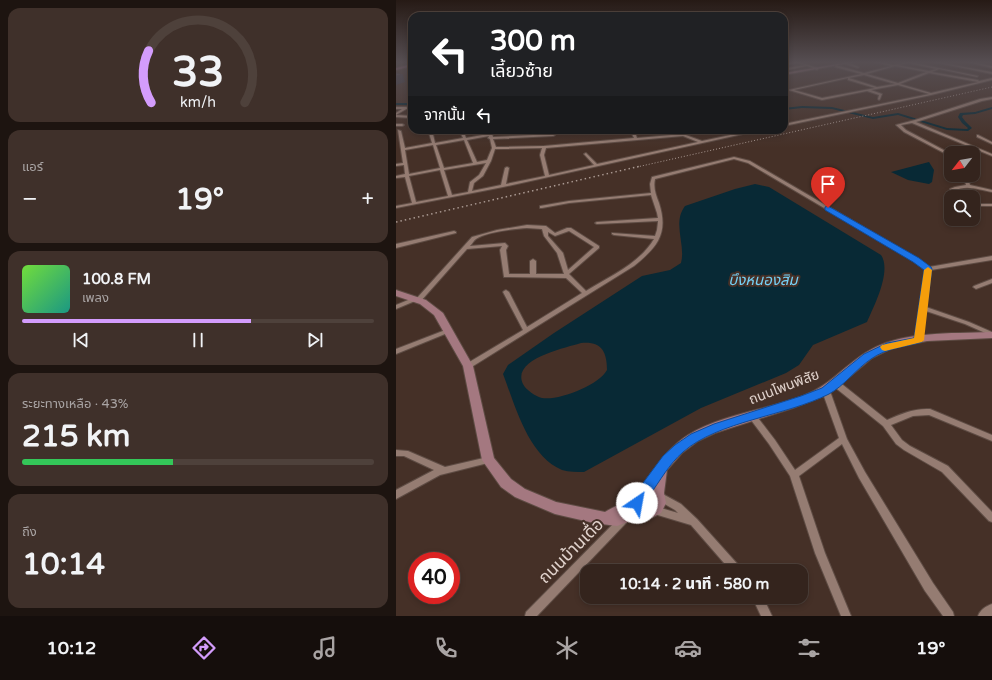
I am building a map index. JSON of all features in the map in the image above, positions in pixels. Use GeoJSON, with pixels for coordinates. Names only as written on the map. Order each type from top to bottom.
{"type":"FeatureCollection","features":[{"type":"Feature","properties":{"kind":"street"},"geometry":{"type":"LineString","coordinates":[[793,91],[822,99],[864,91]]}},
{"type":"Feature","properties":{"kind":"street"},"geometry":{"type":"LineString","coordinates":[[870,91],[881,95],[879,99]]}},
{"type":"Feature","properties":{"kind":"street"},"geometry":{"type":"LineString","coordinates":[[920,91],[931,94]]}},
{"type":"Feature","properties":{"kind":"street"},"geometry":{"type":"LineString","coordinates":[[788,124],[944,91]]}},
{"type":"Feature","properties":{"kind":"street"},"geometry":{"type":"LineString","coordinates":[[944,151],[904,131],[898,125],[992,98]]}},
{"type":"Feature","properties":{"kind":"street"},"geometry":{"type":"LineString","coordinates":[[981,100],[991,104]]}},
{"type":"Feature","properties":{"kind":"street"},"geometry":{"type":"LineString","coordinates":[[396,108],[406,108]]}},
{"type":"Feature","properties":{"kind":"street"},"geometry":{"type":"LineString","coordinates":[[396,115],[406,108]]}},
{"type":"Feature","properties":{"kind":"street"},"geometry":{"type":"LineString","coordinates":[[396,115],[408,116]]}},
{"type":"Feature","properties":{"kind":"street"},"geometry":{"type":"LineString","coordinates":[[916,121],[992,155]]}},
{"type":"Feature","properties":{"kind":"street"},"geometry":{"type":"LineString","coordinates":[[396,125],[402,125]]}},
{"type":"Feature","properties":{"kind":"street"},"geometry":{"type":"LineString","coordinates":[[399,131],[414,204]]}},
{"type":"Feature","properties":{"kind":"street"},"geometry":{"type":"LineString","coordinates":[[431,134],[450,196]]}},
{"type":"Feature","properties":{"kind":"street"},"geometry":{"type":"LineString","coordinates":[[463,134],[475,163]]}},
{"type":"Feature","properties":{"kind":"street"},"geometry":{"type":"LineString","coordinates":[[470,192],[472,182],[481,176],[494,148],[490,134]]}},
{"type":"Feature","properties":{"kind":"street"},"geometry":{"type":"LineString","coordinates":[[634,134],[636,139]]}},
{"type":"Feature","properties":{"kind":"street"},"geometry":{"type":"LineString","coordinates":[[396,207],[503,186],[740,134]]}},
{"type":"Feature","properties":{"kind":"street"},"geometry":{"type":"LineString","coordinates":[[403,149],[465,139],[553,135]]}},
{"type":"Feature","properties":{"kind":"street"},"geometry":{"type":"LineString","coordinates":[[494,148],[544,146],[683,135],[702,142]]}},
{"type":"Feature","properties":{"kind":"street"},"geometry":{"type":"LineString","coordinates":[[978,136],[992,143]]}},
{"type":"Feature","properties":{"kind":"street"},"geometry":{"type":"LineString","coordinates":[[544,146],[542,155],[546,176]]}},
{"type":"Feature","properties":{"kind":"street"},"geometry":{"type":"LineString","coordinates":[[586,154],[596,165]]}},
{"type":"Feature","properties":{"kind":"street"},"geometry":{"type":"LineString","coordinates":[[468,366],[632,265],[648,252],[660,235],[661,219],[653,194],[651,182],[653,178],[734,158],[745,160],[916,260],[928,269],[992,258]]}},
{"type":"Feature","properties":{"kind":"street"},"geometry":{"type":"LineString","coordinates":[[396,177],[488,161]]}},
{"type":"Feature","properties":{"kind":"street"},"geometry":{"type":"LineString","coordinates":[[396,166],[405,164]]}},
{"type":"Feature","properties":{"kind":"street"},"geometry":{"type":"LineString","coordinates":[[503,186],[506,168]]}},
{"type":"Feature","properties":{"kind":"street"},"geometry":{"type":"LineString","coordinates":[[967,182],[968,186]]}},
{"type":"Feature","properties":{"kind":"street"},"geometry":{"type":"LineString","coordinates":[[952,190],[954,188],[968,186],[992,191]]}},
{"type":"Feature","properties":{"kind":"street"},"geometry":{"type":"LineString","coordinates":[[542,207],[569,202],[653,194]]}},
{"type":"Feature","properties":{"kind":"street"},"geometry":{"type":"LineString","coordinates":[[980,205],[992,204]]}},
{"type":"Feature","properties":{"kind":"street"},"geometry":{"type":"LineString","coordinates":[[596,223],[661,219]]}},
{"type":"Feature","properties":{"kind":"street"},"geometry":{"type":"LineString","coordinates":[[396,307],[416,300],[465,248],[479,235],[530,226],[544,228],[555,235],[569,229],[597,247],[567,274],[533,276],[506,276],[503,250],[505,246],[503,244],[465,248]]}},
{"type":"Feature","properties":{"kind":"street"},"geometry":{"type":"LineString","coordinates":[[544,228],[546,236],[560,253],[567,274],[585,293]]}},
{"type":"Feature","properties":{"kind":"street"},"geometry":{"type":"LineString","coordinates":[[396,246],[454,232]]}},
{"type":"Feature","properties":{"kind":"street"},"geometry":{"type":"LineString","coordinates":[[614,234],[658,238]]}},
{"type":"Feature","properties":{"kind":"street"},"geometry":{"type":"LineString","coordinates":[[533,261],[533,276]]}},
{"type":"Feature","properties":{"kind":"street"},"geometry":{"type":"LineString","coordinates":[[919,340],[928,269]]}},
{"type":"Feature","properties":{"kind":"street"},"geometry":{"type":"LineString","coordinates":[[976,287],[992,281]]}},
{"type":"Feature","properties":{"kind":"street"},"geometry":{"type":"LineString","coordinates":[[506,292],[526,330]]}},
{"type":"Feature","properties":{"kind":"street"},"geometry":{"type":"LineString","coordinates":[[396,293],[430,306],[438,313],[468,366],[488,460],[506,483],[520,493],[555,508],[594,518],[617,520],[625,517],[646,501]]}},
{"type":"Feature","properties":{"kind":"street"},"geometry":{"type":"LineString","coordinates":[[923,308],[967,322],[992,335]]}},
{"type":"Feature","properties":{"kind":"street"},"geometry":{"type":"LineString","coordinates":[[396,352],[448,331]]}},
{"type":"Feature","properties":{"kind":"street","name":"ถนนโพนพิสัย"},"geometry":{"type":"LineString","coordinates":[[646,501],[661,468],[679,448],[695,438],[718,427],[826,391],[868,356],[890,346],[919,340],[992,335]]}},
{"type":"Feature","properties":{"kind":"street"},"geometry":{"type":"LineString","coordinates":[[835,383],[886,424],[899,442],[945,469],[992,518]]}},
{"type":"Feature","properties":{"kind":"street"},"geometry":{"type":"LineString","coordinates":[[826,391],[844,439],[862,475],[929,587],[949,616]]}},
{"type":"Feature","properties":{"kind":"street"},"geometry":{"type":"LineString","coordinates":[[886,424],[912,413],[921,411],[930,412],[992,438]]}},
{"type":"Feature","properties":{"kind":"street"},"geometry":{"type":"LineString","coordinates":[[752,416],[772,442],[794,475],[820,553],[846,616]]}},
{"type":"Feature","properties":{"kind":"street"},"geometry":{"type":"LineString","coordinates":[[794,475],[844,439]]}},
{"type":"Feature","properties":{"kind":"street"},"geometry":{"type":"LineString","coordinates":[[396,453],[405,453],[442,470]]}},
{"type":"Feature","properties":{"kind":"street"},"geometry":{"type":"LineString","coordinates":[[396,495],[428,476],[442,470],[488,460]]}},
{"type":"Feature","properties":{"kind":"street"},"geometry":{"type":"LineString","coordinates":[[606,519],[646,501],[678,507],[694,522],[732,564]]}},
{"type":"Feature","properties":{"kind":"street"},"geometry":{"type":"LineString","coordinates":[[646,501],[694,522]]}},
{"type":"Feature","properties":{"kind":"street","name":"ถนนบ้านเดื่อ"},"geometry":{"type":"LineString","coordinates":[[530,616],[625,517]]}},
{"type":"Feature","properties":{"kind":"street"},"geometry":{"type":"LineString","coordinates":[[761,604],[767,616]]}},
{"type":"Feature","properties":{"kind":"street"},"geometry":{"type":"LineString","coordinates":[[983,616],[992,609]]}},
{"type":"Feature","properties":{"kind":"water"},"geometry":{"type":"Polygon","coordinates":[[[929,162],[934,170],[932,182],[929,184],[908,180],[891,172],[929,162]]]}},
{"type":"Feature","properties":{"kind":"water","name":"บึงหนองสิม"},"geometry":{"type":"Polygon","coordinates":[[[755,184],[769,187],[881,255],[884,262],[883,279],[881,288],[867,322],[813,345],[799,365],[786,373],[701,408],[584,472],[570,472],[562,470],[550,463],[532,442],[518,414],[503,374],[508,365],[554,333],[642,276],[670,270],[681,263],[682,249],[679,227],[681,213],[685,206],[735,189],[755,184]],[[581,343],[552,352],[532,361],[521,375],[524,386],[537,396],[549,398],[578,391],[596,381],[603,376],[607,370],[606,357],[602,349],[594,344],[581,343]]]}},
{"type":"Feature","properties":{"kind":"waterway"},"geometry":{"type":"LineString","coordinates":[[396,104],[408,104]]}},
{"type":"Feature","properties":{"kind":"waterway"},"geometry":{"type":"LineString","coordinates":[[788,109],[802,107],[832,108],[873,118],[898,114],[947,129],[968,130],[970,128],[963,122],[960,117],[961,114],[975,113],[992,108]]}},
{"type":"Feature","properties":{"kind":"railway"},"geometry":{"type":"LineString","coordinates":[[788,133],[975,91]]}},
{"type":"Feature","properties":{"kind":"railway"},"geometry":{"type":"LineString","coordinates":[[637,167],[783,134]]}},
{"type":"Feature","properties":{"kind":"railway"},"geometry":{"type":"LineString","coordinates":[[396,222],[641,166]]}},
{"type":"Feature","properties":{"kind":"slow traffic"},"geometry":{"type":"LineString","coordinates":[[885,347],[919,340],[921,315],[928,270]]}},
{"type":"Feature","properties":{"kind":"route"},"geometry":{"type":"LineString","coordinates":[[637,503],[641,493],[644,492],[667,460],[679,448],[695,438],[718,427],[826,391],[868,356],[890,346],[919,340],[928,269],[916,260],[828,208]]}}]}
